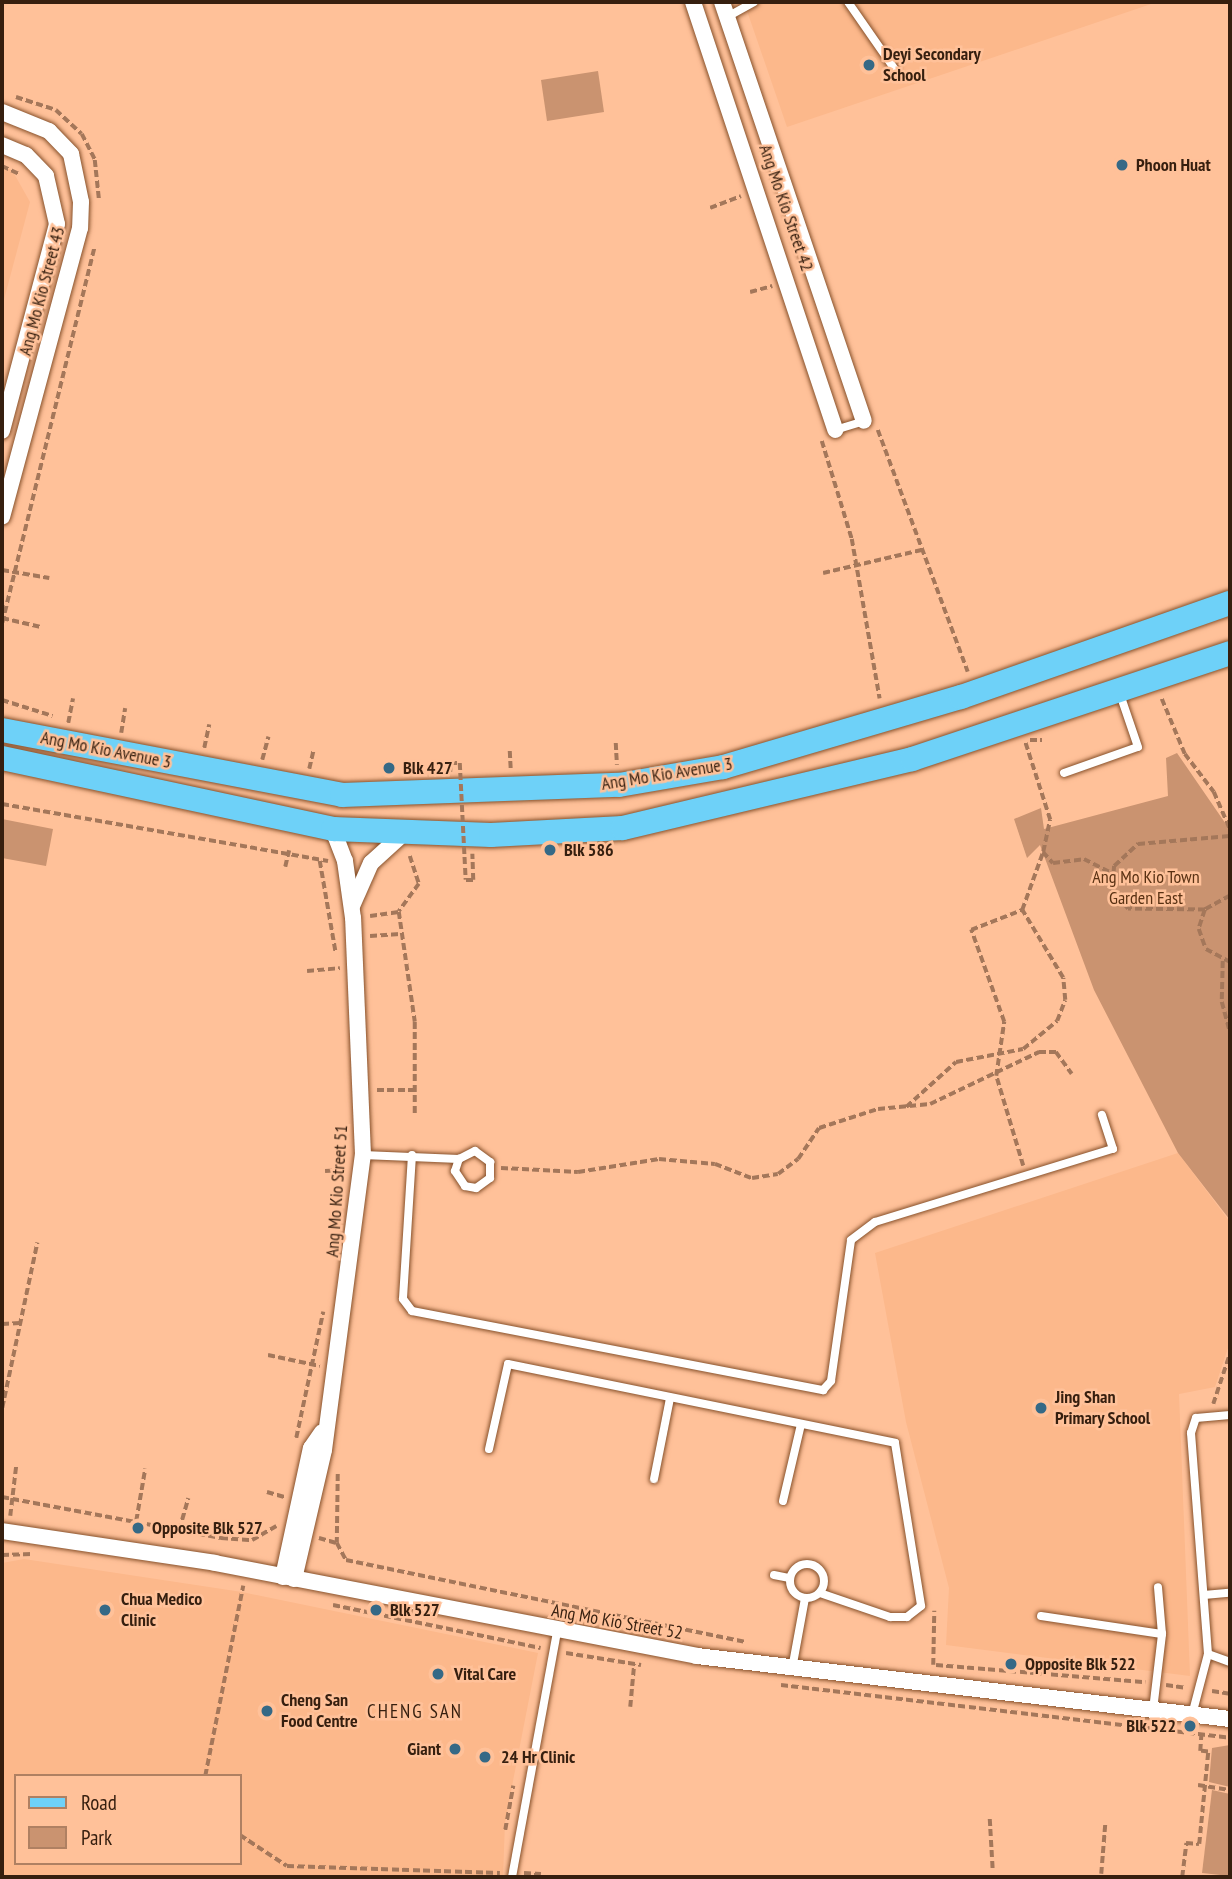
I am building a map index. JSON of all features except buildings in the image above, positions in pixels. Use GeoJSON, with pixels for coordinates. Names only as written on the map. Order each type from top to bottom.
{"type":"FeatureCollection","features":[{"type":"Feature","properties":{"kind":"main road","name":"Ang Mo Kio Avenue 3"},"geometry":{"type":"LineString","coordinates":[[2,730],[342,795],[620,785],[723,767],[947,701],[1230,603]]}},
{"type":"Feature","properties":{"kind":"main road","name":"Ang Mo Kio Avenue 3"},"geometry":{"type":"LineString","coordinates":[[2,758],[407,845],[623,828],[912,759],[1230,653]]}},
{"type":"Feature","properties":{"kind":"street","name":"Ang Mo Kio Street 42"},"geometry":{"type":"LineString","coordinates":[[693,2],[835,429]]}},
{"type":"Feature","properties":{"kind":"street","name":"Ang Mo Kio Street 42"},"geometry":{"type":"LineString","coordinates":[[725,9],[869,419]]}},
{"type":"Feature","properties":{"kind":"street","name":"Ang Mo Kio Street 43"},"geometry":{"type":"LineString","coordinates":[[2,112],[49,131],[71,154],[78,174],[80,228],[58,301],[2,517]]}},
{"type":"Feature","properties":{"kind":"street","name":"Ang Mo Kio Street 43"},"geometry":{"type":"LineString","coordinates":[[2,145],[26,155],[46,176],[57,202],[39,296],[6,404],[2,431]]}},
{"type":"Feature","properties":{"kind":"street","name":"Ang Mo Kio Street 51"},"geometry":{"type":"LineString","coordinates":[[288,1578],[322,1432],[347,1301],[363,1156],[351,908],[345,861],[333,829]]}},
{"type":"Feature","properties":{"kind":"street","name":"Ang Mo Kio Street 51"},"geometry":{"type":"LineString","coordinates":[[351,908],[371,863],[407,845]]}},
{"type":"Feature","properties":{"kind":"street","name":"Ang Mo Kio Street 52"},"geometry":{"type":"LineString","coordinates":[[2,1531],[56,1535],[557,1632],[792,1669],[1230,1719]]}},
{"type":"Feature","properties":{"kind":"lane"},"geometry":{"type":"LineString","coordinates":[[725,9],[754,2]]}},
{"type":"Feature","properties":{"kind":"lane"},"geometry":{"type":"LineString","coordinates":[[848,2],[896,71]]}},
{"type":"Feature","properties":{"kind":"lane"},"geometry":{"type":"LineString","coordinates":[[39,296],[58,301]]}},
{"type":"Feature","properties":{"kind":"lane"},"geometry":{"type":"LineString","coordinates":[[6,404],[29,411]]}},
{"type":"Feature","properties":{"kind":"lane"},"geometry":{"type":"LineString","coordinates":[[835,429],[869,419]]}},
{"type":"Feature","properties":{"kind":"lane"},"geometry":{"type":"LineString","coordinates":[[1063,773],[1138,747],[1119,691]]}},
{"type":"Feature","properties":{"kind":"lane"},"geometry":{"type":"LineString","coordinates":[[412,1155],[403,1299],[412,1311],[815,1390],[831,1381],[851,1240],[874,1222],[1113,1149],[1102,1115]]}},
{"type":"Feature","properties":{"kind":"lane"},"geometry":{"type":"LineString","coordinates":[[363,1156],[412,1155],[459,1159],[475,1151],[492,1167],[486,1183],[470,1188],[457,1177],[459,1159]]}},
{"type":"Feature","properties":{"kind":"lane"},"geometry":{"type":"LineString","coordinates":[[489,1449],[508,1364],[896,1444],[924,1593],[921,1606],[907,1617],[890,1617],[820,1593],[805,1598],[793,1591],[790,1578]]}},
{"type":"Feature","properties":{"kind":"lane"},"geometry":{"type":"LineString","coordinates":[[654,1479],[670,1398]]}},
{"type":"Feature","properties":{"kind":"lane"},"geometry":{"type":"LineString","coordinates":[[1192,1715],[1208,1654],[1191,1433],[1196,1418],[1230,1415]]}},
{"type":"Feature","properties":{"kind":"lane"},"geometry":{"type":"LineString","coordinates":[[783,1502],[801,1424]]}},
{"type":"Feature","properties":{"kind":"lane"},"geometry":{"type":"LineString","coordinates":[[790,1578],[800,1565],[815,1565],[825,1578],[820,1593]]}},
{"type":"Feature","properties":{"kind":"lane"},"geometry":{"type":"LineString","coordinates":[[774,1575],[790,1578]]}},
{"type":"Feature","properties":{"kind":"lane"},"geometry":{"type":"LineString","coordinates":[[1153,1710],[1162,1634],[1158,1587]]}},
{"type":"Feature","properties":{"kind":"lane"},"geometry":{"type":"LineString","coordinates":[[1204,1595],[1228,1593]]}},
{"type":"Feature","properties":{"kind":"lane"},"geometry":{"type":"LineString","coordinates":[[792,1669],[805,1598]]}},
{"type":"Feature","properties":{"kind":"lane"},"geometry":{"type":"LineString","coordinates":[[1041,1616],[1162,1634]]}},
{"type":"Feature","properties":{"kind":"lane"},"geometry":{"type":"LineString","coordinates":[[512,1877],[557,1632]]}},
{"type":"Feature","properties":{"kind":"lane"},"geometry":{"type":"LineString","coordinates":[[1208,1654],[1230,1662]]}},
{"type":"Feature","properties":{"kind":"path"},"geometry":{"type":"LineString","coordinates":[[2,166],[30,180]]}},
{"type":"Feature","properties":{"kind":"path"},"geometry":{"type":"LineString","coordinates":[[710,208],[734,199]]}},
{"type":"Feature","properties":{"kind":"path"},"geometry":{"type":"LineString","coordinates":[[750,292],[770,286]]}},
{"type":"Feature","properties":{"kind":"path"},"geometry":{"type":"LineString","coordinates":[[869,419],[968,674]]}},
{"type":"Feature","properties":{"kind":"path"},"geometry":{"type":"LineString","coordinates":[[828,463],[858,567],[881,691],[877,706]]}},
{"type":"Feature","properties":{"kind":"path"},"geometry":{"type":"LineString","coordinates":[[823,573],[858,567],[921,550]]}},
{"type":"Feature","properties":{"kind":"path"},"geometry":{"type":"LineString","coordinates":[[2,570],[50,578]]}},
{"type":"Feature","properties":{"kind":"path"},"geometry":{"type":"LineString","coordinates":[[2,618],[41,627]]}},
{"type":"Feature","properties":{"kind":"path"},"geometry":{"type":"LineString","coordinates":[[1160,696],[1185,754],[1214,792],[1230,829]]}},
{"type":"Feature","properties":{"kind":"path"},"geometry":{"type":"LineString","coordinates":[[71,714],[73,698]]}},
{"type":"Feature","properties":{"kind":"path"},"geometry":{"type":"LineString","coordinates":[[122,725],[125,708]]}},
{"type":"Feature","properties":{"kind":"path"},"geometry":{"type":"LineString","coordinates":[[205,744],[209,725]]}},
{"type":"Feature","properties":{"kind":"path"},"geometry":{"type":"LineString","coordinates":[[1051,733],[1031,745],[1051,733]]}},
{"type":"Feature","properties":{"kind":"path"},"geometry":{"type":"LineString","coordinates":[[1026,1176],[996,1076],[1003,1052],[1004,1022],[971,930],[1022,910],[1043,852],[1050,820],[1024,740],[1051,733]]}},
{"type":"Feature","properties":{"kind":"path"},"geometry":{"type":"LineString","coordinates":[[261,762],[268,737]]}},
{"type":"Feature","properties":{"kind":"path"},"geometry":{"type":"LineString","coordinates":[[616,743],[617,761]]}},
{"type":"Feature","properties":{"kind":"path"},"geometry":{"type":"LineString","coordinates":[[310,769],[313,751]]}},
{"type":"Feature","properties":{"kind":"path"},"geometry":{"type":"LineString","coordinates":[[510,751],[510,768]]}},
{"type":"Feature","properties":{"kind":"path"},"geometry":{"type":"LineString","coordinates":[[450,777],[450,763],[460,763],[466,880],[474,880],[471,849]]}},
{"type":"Feature","properties":{"kind":"path"},"geometry":{"type":"LineString","coordinates":[[604,769],[630,765]]}},
{"type":"Feature","properties":{"kind":"path"},"geometry":{"type":"LineString","coordinates":[[438,775],[474,777]]}},
{"type":"Feature","properties":{"kind":"path"},"geometry":{"type":"LineString","coordinates":[[499,776],[524,775]]}},
{"type":"Feature","properties":{"kind":"path"},"geometry":{"type":"LineString","coordinates":[[2,804],[289,850],[320,861],[345,861]]}},
{"type":"Feature","properties":{"kind":"path"},"geometry":{"type":"LineString","coordinates":[[1230,836],[1138,844],[1117,859],[1111,873],[1114,897],[1128,909],[1205,910],[1230,896]]}},
{"type":"Feature","properties":{"kind":"path"},"geometry":{"type":"LineString","coordinates":[[407,845],[419,884],[399,912],[400,934],[415,1022],[415,1114]]}},
{"type":"Feature","properties":{"kind":"path"},"geometry":{"type":"LineString","coordinates":[[285,867],[289,850]]}},
{"type":"Feature","properties":{"kind":"path"},"geometry":{"type":"LineString","coordinates":[[1043,852],[1053,863],[1084,859],[1111,873]]}},
{"type":"Feature","properties":{"kind":"path"},"geometry":{"type":"LineString","coordinates":[[320,861],[338,980]]}},
{"type":"Feature","properties":{"kind":"path"},"geometry":{"type":"LineString","coordinates":[[905,1108],[956,1062],[1003,1052],[1043,1038],[1065,1000],[1053,954],[1022,910]]}},
{"type":"Feature","properties":{"kind":"path"},"geometry":{"type":"LineString","coordinates":[[1205,910],[1201,940],[1223,961],[1230,962]]}},
{"type":"Feature","properties":{"kind":"path"},"geometry":{"type":"LineString","coordinates":[[371,916],[399,912]]}},
{"type":"Feature","properties":{"kind":"path"},"geometry":{"type":"LineString","coordinates":[[373,936],[400,934]]}},
{"type":"Feature","properties":{"kind":"path"},"geometry":{"type":"LineString","coordinates":[[1223,961],[1222,1002],[1230,1031]]}},
{"type":"Feature","properties":{"kind":"path"},"geometry":{"type":"LineString","coordinates":[[307,971],[332,971]]}},
{"type":"Feature","properties":{"kind":"path"},"geometry":{"type":"LineString","coordinates":[[492,1167],[578,1172],[659,1159],[715,1164],[752,1178],[778,1174],[798,1159],[819,1128],[878,1109],[905,1108],[996,1076],[1039,1052],[1056,1052],[1072,1074]]}},
{"type":"Feature","properties":{"kind":"path"},"geometry":{"type":"LineString","coordinates":[[383,1090],[415,1090]]}},
{"type":"Feature","properties":{"kind":"path"},"geometry":{"type":"LineString","coordinates":[[349,1182],[351,1169]]}},
{"type":"Feature","properties":{"kind":"path"},"geometry":{"type":"LineString","coordinates":[[325,1171],[345,1170]]}},
{"type":"Feature","properties":{"kind":"path"},"geometry":{"type":"LineString","coordinates":[[2,1408],[37,1243]]}},
{"type":"Feature","properties":{"kind":"path"},"geometry":{"type":"LineString","coordinates":[[295,1444],[324,1308]]}},
{"type":"Feature","properties":{"kind":"path"},"geometry":{"type":"LineString","coordinates":[[2,1324],[20,1323]]}},
{"type":"Feature","properties":{"kind":"path"},"geometry":{"type":"LineString","coordinates":[[1209,1417],[1230,1353]]}},
{"type":"Feature","properties":{"kind":"path"},"geometry":{"type":"LineString","coordinates":[[268,1355],[303,1363]]}},
{"type":"Feature","properties":{"kind":"path"},"geometry":{"type":"LineString","coordinates":[[12,1497],[16,1465]]}},
{"type":"Feature","properties":{"kind":"path"},"geometry":{"type":"LineString","coordinates":[[135,1521],[145,1469]]}},
{"type":"Feature","properties":{"kind":"path"},"geometry":{"type":"LineString","coordinates":[[282,1506],[287,1483]]}},
{"type":"Feature","properties":{"kind":"path"},"geometry":{"type":"LineString","coordinates":[[267,1492],[281,1495]]}},
{"type":"Feature","properties":{"kind":"path"},"geometry":{"type":"LineString","coordinates":[[2,1497],[179,1530],[252,1540],[279,1525],[281,1515]]}},
{"type":"Feature","properties":{"kind":"path"},"geometry":{"type":"LineString","coordinates":[[179,1530],[188,1498]]}},
{"type":"Feature","properties":{"kind":"path"},"geometry":{"type":"LineString","coordinates":[[337,1543],[346,1560],[446,1585],[755,1644]]}},
{"type":"Feature","properties":{"kind":"path"},"geometry":{"type":"LineString","coordinates":[[205,1774],[243,1586]]}},
{"type":"Feature","properties":{"kind":"path"},"geometry":{"type":"LineString","coordinates":[[920,1664],[1156,1683],[1230,1693]]}},
{"type":"Feature","properties":{"kind":"path"},"geometry":{"type":"LineString","coordinates":[[630,1707],[633,1670]]}},
{"type":"Feature","properties":{"kind":"path"},"geometry":{"type":"LineString","coordinates":[[1182,1877],[1186,1843],[1199,1844],[1208,1752],[1200,1751],[1202,1735]]}},
{"type":"Feature","properties":{"kind":"path"},"geometry":{"type":"LineString","coordinates":[[1198,1785],[1230,1790]]}},
{"type":"Feature","properties":{"kind":"path"},"geometry":{"type":"LineString","coordinates":[[990,1819],[993,1871]]}},
{"type":"Feature","properties":{"kind":"path"},"geometry":{"type":"LineString","coordinates":[[1101,1874],[1105,1824]]}},
{"type":"Feature","properties":{"kind":"path"},"geometry":{"type":"LineString","coordinates":[[242,1836],[288,1867],[500,1873]]}},
{"type":"Feature","properties":{"kind":"path"},"geometry":{"type":"LineString","coordinates":[[531,1873],[541,1874]]}},
{"type":"Feature","properties":{"kind":"shaded area","name":"Deyi Secondary School"},"geometry":{"type":"Polygon","coordinates":[[[744,2],[1157,2],[787,127],[744,2]]]}},
{"type":"Feature","properties":{"kind":"shaded area"},"geometry":{"type":"Polygon","coordinates":[[[2,167],[12,170],[30,202],[2,307],[2,167]]]}},
{"type":"Feature","properties":{"kind":"shaded area","name":"Jing Shan Primary School"},"geometry":{"type":"Polygon","coordinates":[[[1178,1153],[1230,1222],[1230,1342],[1215,1387],[1179,1394],[1190,1676],[946,1645],[949,1588],[906,1422],[875,1253],[1178,1153]]]}},
{"type":"Feature","properties":{"kind":"shaded area"},"geometry":{"type":"Polygon","coordinates":[[[24,1559],[242,1592],[538,1653],[505,1822],[503,1877],[2,1877],[2,1563],[24,1559]]]}},
{"type":"Feature","properties":{"kind":"green space"},"geometry":{"type":"Polygon","coordinates":[[[598,71],[604,112],[547,121],[541,80],[598,71]]]}},
{"type":"Feature","properties":{"kind":"green space","name":"Ang Mo Kio Town Garden East"},"geometry":{"type":"Polygon","coordinates":[[[1177,753],[1230,830],[1230,1220],[1178,1153],[1094,990],[1040,845],[1027,858],[1014,819],[1041,808],[1044,829],[1168,796],[1166,758],[1177,753]]]}},
{"type":"Feature","properties":{"kind":"green space"},"geometry":{"type":"Polygon","coordinates":[[[2,819],[53,829],[46,866],[2,858],[2,819]]]}},
{"type":"Feature","properties":{"kind":"green space"},"geometry":{"type":"Polygon","coordinates":[[[1230,1745],[1230,1787],[1209,1782],[1212,1748],[1230,1745]]]}},
{"type":"Feature","properties":{"kind":"green space"},"geometry":{"type":"Polygon","coordinates":[[[1212,1790],[1230,1794],[1230,1876],[1202,1873],[1212,1790]]]}},
{"type":"Feature","properties":{"kind":"place","name":"Deyi Secondary School"},"geometry":{"type":"Point","coordinates":[869,65]}},
{"type":"Feature","properties":{"kind":"place","name":"Phoon Huat"},"geometry":{"type":"Point","coordinates":[1122,165]}},
{"type":"Feature","properties":{"kind":"place","name":"Blk 427"},"geometry":{"type":"Point","coordinates":[389,768]}},
{"type":"Feature","properties":{"kind":"place","name":"Blk 586"},"geometry":{"type":"Point","coordinates":[550,850]}},
{"type":"Feature","properties":{"kind":"place","name":"Jing Shan Primary School"},"geometry":{"type":"Point","coordinates":[1041,1408]}},
{"type":"Feature","properties":{"kind":"place","name":"Opposite Blk 527"},"geometry":{"type":"Point","coordinates":[138,1528]}},
{"type":"Feature","properties":{"kind":"place","name":"Chua Medico Clinic"},"geometry":{"type":"Point","coordinates":[105,1610]}},
{"type":"Feature","properties":{"kind":"place","name":"Blk 527"},"geometry":{"type":"Point","coordinates":[376,1610]}},
{"type":"Feature","properties":{"kind":"place","name":"Opposite Blk 522"},"geometry":{"type":"Point","coordinates":[1011,1664]}},
{"type":"Feature","properties":{"kind":"place","name":"Vital Care"},"geometry":{"type":"Point","coordinates":[438,1674]}},
{"type":"Feature","properties":{"kind":"place","name":"Cheng San Food Centre"},"geometry":{"type":"Point","coordinates":[267,1711]}},
{"type":"Feature","properties":{"kind":"place","name":"Blk 522"},"geometry":{"type":"Point","coordinates":[1190,1726]}},
{"type":"Feature","properties":{"kind":"place","name":"Giant"},"geometry":{"type":"Point","coordinates":[455,1749]}},
{"type":"Feature","properties":{"kind":"place","name":"24 Hr Clinic"},"geometry":{"type":"Point","coordinates":[485,1757]}},
{"type":"Feature","properties":{"kind":"district","name":"CHENG SAN"},"geometry":{"type":"Point","coordinates":[415,1712]}}]}
